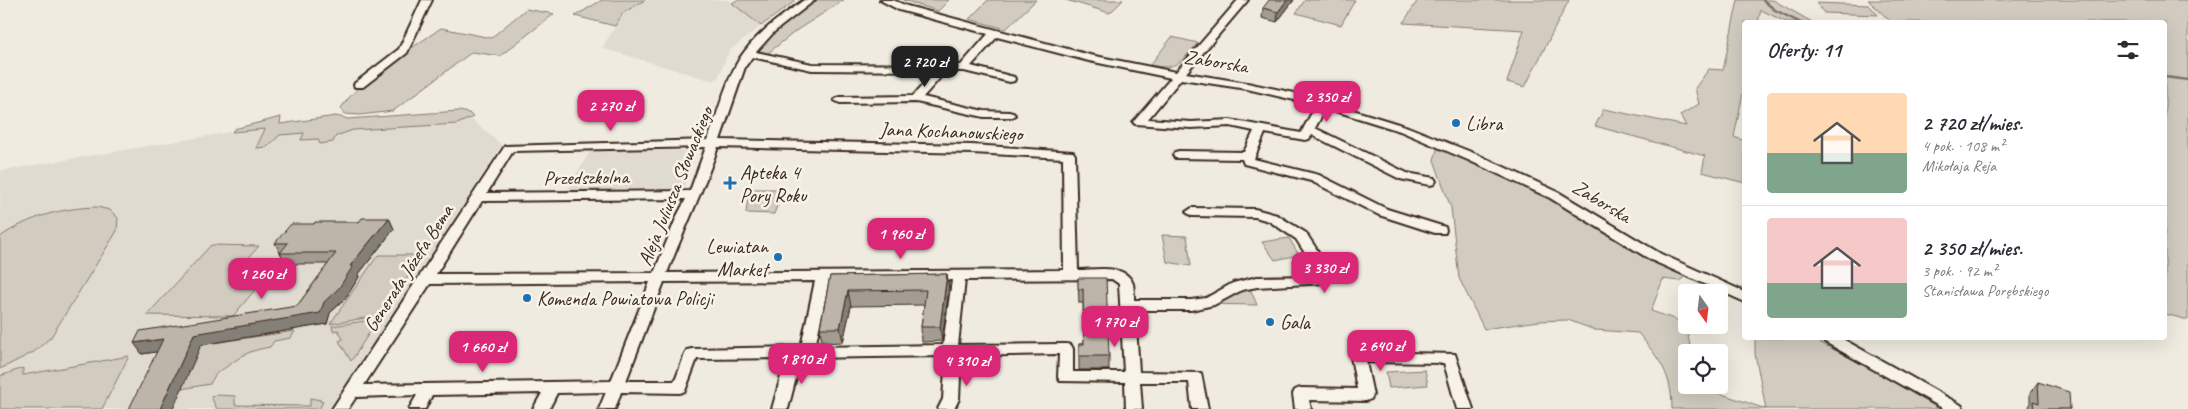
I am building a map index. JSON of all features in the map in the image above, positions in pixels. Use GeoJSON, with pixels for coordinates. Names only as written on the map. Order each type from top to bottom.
{"type":"FeatureCollection","features":[{"type":"Feature","properties":{"kind":"street"},"geometry":{"type":"LineString","coordinates":[[359,86],[402,51],[411,36],[426,0]]}},
{"type":"Feature","properties":{"kind":"street","name":"Aleja Juliusza Słowackiego"},"geometry":{"type":"LineString","coordinates":[[607,409],[684,216],[695,195],[740,68],[748,53],[761,38],[810,0]]}},
{"type":"Feature","properties":{"kind":"street","name":"Zaborska"},"geometry":{"type":"LineString","coordinates":[[885,0],[903,8],[1089,58],[1177,75],[1254,87],[1322,103],[1404,129],[1472,157],[1554,195],[1656,257],[1742,296]]}},
{"type":"Feature","properties":{"kind":"street"},"geometry":{"type":"LineString","coordinates":[[1243,0],[1177,75],[1139,122],[1191,125],[1230,123],[1305,137],[1322,103]]}},
{"type":"Feature","properties":{"kind":"street"},"geometry":{"type":"LineString","coordinates":[[964,68],[995,33]]}},
{"type":"Feature","properties":{"kind":"street"},"geometry":{"type":"LineString","coordinates":[[748,53],[812,67],[838,69],[964,68],[1010,79]]}},
{"type":"Feature","properties":{"kind":"street"},"geometry":{"type":"LineString","coordinates":[[916,99],[944,68]]}},
{"type":"Feature","properties":{"kind":"street"},"geometry":{"type":"LineString","coordinates":[[840,100],[916,99],[984,114],[1009,115]]}},
{"type":"Feature","properties":{"kind":"street"},"geometry":{"type":"LineString","coordinates":[[1261,129],[1248,156],[1248,161],[1315,178],[1387,214],[1440,230]]}},
{"type":"Feature","properties":{"kind":"street"},"geometry":{"type":"LineString","coordinates":[[1309,130],[1404,176],[1430,181]]}},
{"type":"Feature","properties":{"kind":"street","name":"Generała Józefa Bema"},"geometry":{"type":"LineString","coordinates":[[340,409],[426,279],[509,148],[714,143]]}},
{"type":"Feature","properties":{"kind":"street","name":"Jana Kochanowskiego"},"geometry":{"type":"LineString","coordinates":[[714,143],[972,150],[1069,155],[1071,273]]}},
{"type":"Feature","properties":{"kind":"street"},"geometry":{"type":"LineString","coordinates":[[1179,155],[1248,156]]}},
{"type":"Feature","properties":{"kind":"street","name":"Przedszkolna"},"geometry":{"type":"LineString","coordinates":[[478,197],[695,195]]}},
{"type":"Feature","properties":{"kind":"street"},"geometry":{"type":"LineString","coordinates":[[1127,305],[1191,305],[1210,302],[1238,286],[1257,282],[1321,280],[1312,253],[1301,236],[1273,218],[1255,213],[1192,212]]}},
{"type":"Feature","properties":{"kind":"street"},"geometry":{"type":"LineString","coordinates":[[946,409],[951,399],[952,350],[960,274]]}},
{"type":"Feature","properties":{"kind":"street"},"geometry":{"type":"LineString","coordinates":[[426,279],[1112,274],[1121,277],[1126,284],[1134,409]]}},
{"type":"Feature","properties":{"kind":"street"},"geometry":{"type":"LineString","coordinates":[[780,409],[801,353],[823,276]]}},
{"type":"Feature","properties":{"kind":"street"},"geometry":{"type":"LineString","coordinates":[[1834,340],[1913,383],[1956,409]]}},
{"type":"Feature","properties":{"kind":"street"},"geometry":{"type":"LineString","coordinates":[[352,391],[615,386],[680,387],[692,354],[1066,349],[1065,378],[1196,377],[1200,409]]}},
{"type":"Feature","properties":{"kind":"street"},"geometry":{"type":"LineString","coordinates":[[1302,409],[1300,394],[1366,395],[1358,357],[1450,358],[1465,409]]}},
{"type":"Feature","properties":{"kind":"street"},"geometry":{"type":"LineString","coordinates":[[542,409],[552,387]]}},
{"type":"Feature","properties":{"kind":"street"},"geometry":{"type":"LineString","coordinates":[[417,409],[428,389]]}},
{"type":"Feature","properties":{"kind":"shaded area"},"geometry":{"type":"Polygon","coordinates":[[[602,0],[645,0],[623,13],[615,26],[575,16],[602,0]]]}},
{"type":"Feature","properties":{"kind":"shaded area"},"geometry":{"type":"Polygon","coordinates":[[[645,0],[728,0],[761,26],[729,51],[718,78],[713,81],[602,48],[623,13],[645,0]]]}},
{"type":"Feature","properties":{"kind":"shaded area"},"geometry":{"type":"Polygon","coordinates":[[[737,0],[795,1],[761,26],[732,3],[737,0]]]}},
{"type":"Feature","properties":{"kind":"shaded area"},"geometry":{"type":"Polygon","coordinates":[[[815,0],[844,0],[797,30],[767,54],[753,52],[764,38],[815,0]]]}},
{"type":"Feature","properties":{"kind":"shaded area"},"geometry":{"type":"Polygon","coordinates":[[[903,0],[949,0],[938,11],[903,0]]]}},
{"type":"Feature","properties":{"kind":"shaded area"},"geometry":{"type":"Polygon","coordinates":[[[988,0],[1036,0],[1006,29],[969,19],[988,0]]]}},
{"type":"Feature","properties":{"kind":"shaded area"},"geometry":{"type":"Polygon","coordinates":[[[1066,0],[1123,0],[1110,13],[1066,0]]]}},
{"type":"Feature","properties":{"kind":"shaded area"},"geometry":{"type":"Polygon","coordinates":[[[1305,0],[1355,0],[1341,25],[1296,13],[1305,0]]]}},
{"type":"Feature","properties":{"kind":"shaded area"},"geometry":{"type":"Polygon","coordinates":[[[1418,0],[1569,0],[1525,87],[1507,82],[1524,30],[1403,23],[1418,0]]]}},
{"type":"Feature","properties":{"kind":"shaded area"},"geometry":{"type":"Polygon","coordinates":[[[1738,0],[1773,0],[1808,20],[1782,20],[1761,10],[1758,20],[1742,20],[1742,98],[1734,137],[1742,140],[1742,182],[1702,172],[1705,156],[1595,126],[1604,109],[1686,126],[1680,115],[1699,104],[1695,88],[1709,69],[1723,70],[1738,0]]]}},
{"type":"Feature","properties":{"kind":"shaded area"},"geometry":{"type":"Polygon","coordinates":[[[1868,0],[2188,0],[2188,320],[2167,315],[2167,20],[1889,20],[1868,0]]]}},
{"type":"Feature","properties":{"kind":"shaded area"},"geometry":{"type":"Polygon","coordinates":[[[1816,3],[1869,5],[1878,15],[1824,13],[1816,3]]]}},
{"type":"Feature","properties":{"kind":"shaded area"},"geometry":{"type":"Polygon","coordinates":[[[526,9],[554,14],[500,56],[472,52],[393,111],[360,115],[345,114],[341,108],[374,75],[441,28],[491,38],[526,9]]]}},
{"type":"Feature","properties":{"kind":"shaded area"},"geometry":{"type":"Polygon","coordinates":[[[1172,37],[1198,43],[1182,60],[1172,66],[1159,67],[1150,65],[1172,37]]]}},
{"type":"Feature","properties":{"kind":"shaded area"},"geometry":{"type":"Polygon","coordinates":[[[459,111],[469,113],[473,117],[457,124],[353,130],[336,136],[333,142],[320,144],[318,139],[301,140],[304,133],[280,135],[267,147],[256,148],[265,129],[232,132],[234,129],[281,117],[280,124],[336,116],[348,119],[459,111]]]}},
{"type":"Feature","properties":{"kind":"shaded area"},"geometry":{"type":"Polygon","coordinates":[[[451,116],[471,119],[502,145],[330,409],[102,409],[128,356],[0,381],[0,171],[267,126],[451,116]]]}},
{"type":"Feature","properties":{"kind":"shaded area"},"geometry":{"type":"Polygon","coordinates":[[[1438,146],[1529,186],[1641,255],[1686,276],[1679,281],[1663,279],[1651,311],[1678,320],[1678,334],[1688,334],[1690,344],[1678,344],[1678,394],[1722,394],[1766,409],[1672,409],[1670,386],[1663,367],[1638,333],[1595,330],[1568,320],[1539,321],[1484,329],[1459,278],[1451,208],[1434,160],[1438,146]]]}},
{"type":"Feature","properties":{"kind":"shaded area"},"geometry":{"type":"Polygon","coordinates":[[[591,150],[696,151],[683,190],[567,190],[591,150]]]}},
{"type":"Feature","properties":{"kind":"shaded area"},"geometry":{"type":"Polygon","coordinates":[[[749,189],[783,189],[774,214],[746,213],[749,189]]]}},
{"type":"Feature","properties":{"kind":"shaded area"},"geometry":{"type":"Polygon","coordinates":[[[97,207],[110,210],[118,218],[117,231],[51,337],[34,352],[0,369],[0,237],[23,224],[59,211],[97,207]]]}},
{"type":"Feature","properties":{"kind":"shaded area"},"geometry":{"type":"Polygon","coordinates":[[[1162,235],[1187,236],[1191,266],[1167,262],[1162,235]]]}},
{"type":"Feature","properties":{"kind":"shaded area"},"geometry":{"type":"Polygon","coordinates":[[[1289,238],[1299,255],[1275,260],[1262,242],[1289,238]]]}},
{"type":"Feature","properties":{"kind":"shaded area"},"geometry":{"type":"Polygon","coordinates":[[[211,245],[259,246],[232,277],[265,278],[233,316],[147,315],[211,245]]]}},
{"type":"Feature","properties":{"kind":"shaded area"},"geometry":{"type":"Polygon","coordinates":[[[378,255],[422,255],[383,315],[330,324],[378,255]]]}},
{"type":"Feature","properties":{"kind":"shaded area"},"geometry":{"type":"Polygon","coordinates":[[[1248,284],[1257,305],[1198,304],[1248,284]]]}},
{"type":"Feature","properties":{"kind":"shaded area"},"geometry":{"type":"Polygon","coordinates":[[[378,319],[351,361],[339,341],[343,339],[338,330],[333,331],[332,326],[378,319]]]}},
{"type":"Feature","properties":{"kind":"shaded area"},"geometry":{"type":"Polygon","coordinates":[[[295,331],[291,338],[274,341],[270,347],[248,353],[218,372],[210,384],[181,389],[197,354],[191,346],[295,331]]]}},
{"type":"Feature","properties":{"kind":"shaded area"},"geometry":{"type":"Polygon","coordinates":[[[1755,340],[1815,340],[1872,369],[1939,409],[1766,409],[1755,354],[1755,340]]]}},
{"type":"Feature","properties":{"kind":"shaded area"},"geometry":{"type":"Polygon","coordinates":[[[129,356],[102,409],[0,409],[0,376],[23,368],[23,375],[129,356]]]}},
{"type":"Feature","properties":{"kind":"shaded area"},"geometry":{"type":"Polygon","coordinates":[[[1425,370],[1428,385],[1389,388],[1386,372],[1425,370]]]}},
{"type":"Feature","properties":{"kind":"shaded area"},"geometry":{"type":"Polygon","coordinates":[[[216,395],[235,396],[235,405],[310,406],[310,398],[323,402],[319,409],[217,409],[211,397],[216,395]]]}},
{"type":"Feature","properties":{"kind":"building"},"geometry":{"type":"Polygon","coordinates":[[[1269,0],[1287,0],[1278,12],[1263,8],[1269,0]]]}},
{"type":"Feature","properties":{"kind":"building"},"geometry":{"type":"Polygon","coordinates":[[[362,218],[389,218],[350,266],[353,266],[339,288],[324,302],[320,313],[194,334],[160,409],[129,409],[163,339],[134,343],[140,331],[297,306],[336,253],[280,253],[288,243],[275,243],[291,224],[359,222],[362,218]]]}},
{"type":"Feature","properties":{"kind":"building"},"geometry":{"type":"Polygon","coordinates":[[[947,274],[940,327],[921,327],[926,290],[848,291],[840,328],[820,328],[830,276],[947,274]]]}},
{"type":"Feature","properties":{"kind":"building"},"geometry":{"type":"Polygon","coordinates":[[[1078,278],[1106,278],[1109,356],[1079,356],[1079,344],[1084,344],[1083,289],[1078,289],[1078,278]]]}},
{"type":"Feature","properties":{"kind":"building"},"geometry":{"type":"Polygon","coordinates":[[[2038,382],[2069,392],[2070,409],[2034,409],[2033,401],[2039,403],[2038,382]]]}},
{"type":"Feature","properties":{"kind":"waterway"},"geometry":{"type":"LineString","coordinates":[[1763,0],[1775,10],[1795,20]]}},
{"type":"Feature","properties":{"kind":"waterway"},"geometry":{"type":"LineString","coordinates":[[2167,77],[2188,80]]}},
{"type":"Feature","properties":{"kind":"place","name":"Libra"},"geometry":{"type":"Point","coordinates":[1456,123]}},
{"type":"Feature","properties":{"kind":"place","name":"Apteka 4 Pory Roku"},"geometry":{"type":"Point","coordinates":[730,183]}},
{"type":"Feature","properties":{"kind":"place","name":"Lewiatan Market"},"geometry":{"type":"Point","coordinates":[778,257]}},
{"type":"Feature","properties":{"kind":"place","name":"Komenda Powiatowa Policji"},"geometry":{"type":"Point","coordinates":[527,298]}},
{"type":"Feature","properties":{"kind":"place","name":"Gala"},"geometry":{"type":"Point","coordinates":[1270,322]}}]}
